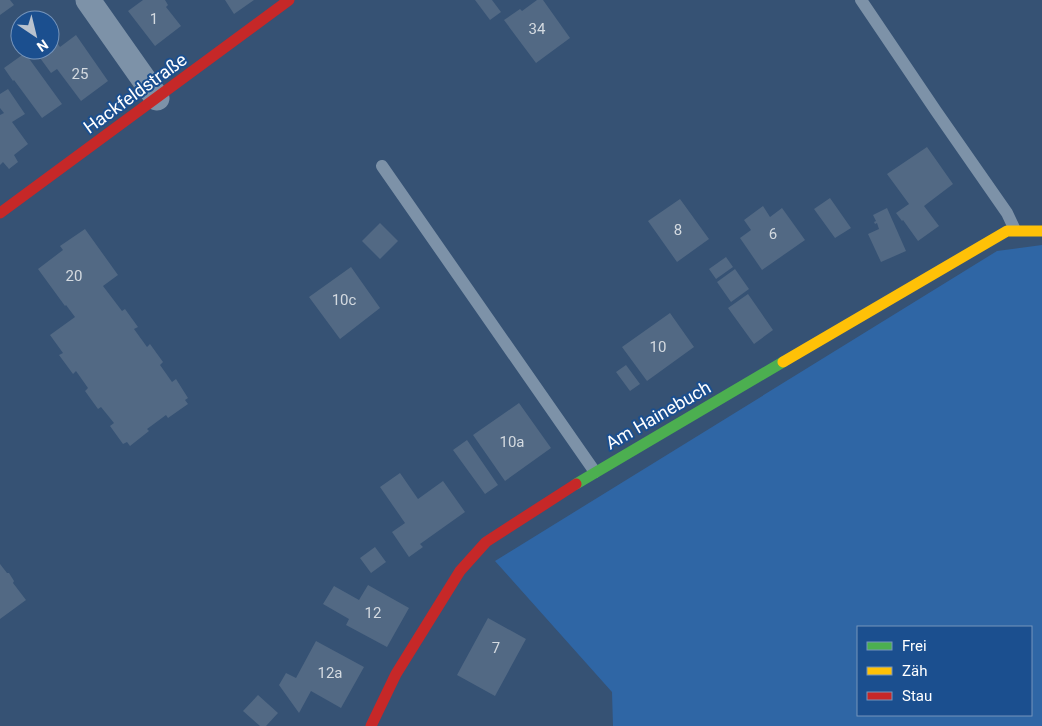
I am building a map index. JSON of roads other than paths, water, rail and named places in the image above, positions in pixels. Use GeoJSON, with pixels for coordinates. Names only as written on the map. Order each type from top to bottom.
{"type":"FeatureCollection","features":[{"type":"Feature","properties":{"kind":"street"},"geometry":{"type":"LineString","coordinates":[[88,0],[157,98]]}},
{"type":"Feature","properties":{"kind":"street","name":"Hackfeldstraße"},"geometry":{"type":"LineString","coordinates":[[0,212],[290,0]]}},
{"type":"Feature","properties":{"kind":"street","name":"Am Hainebuch"},"geometry":{"type":"LineString","coordinates":[[371,726],[396,674],[460,571],[486,542],[595,472],[1007,230],[1042,231]]}},
{"type":"Feature","properties":{"kind":"lane"},"geometry":{"type":"LineString","coordinates":[[861,0],[1007,213],[1015,230]]}},
{"type":"Feature","properties":{"kind":"lane"},"geometry":{"type":"LineString","coordinates":[[382,166],[595,472]]}}]}
